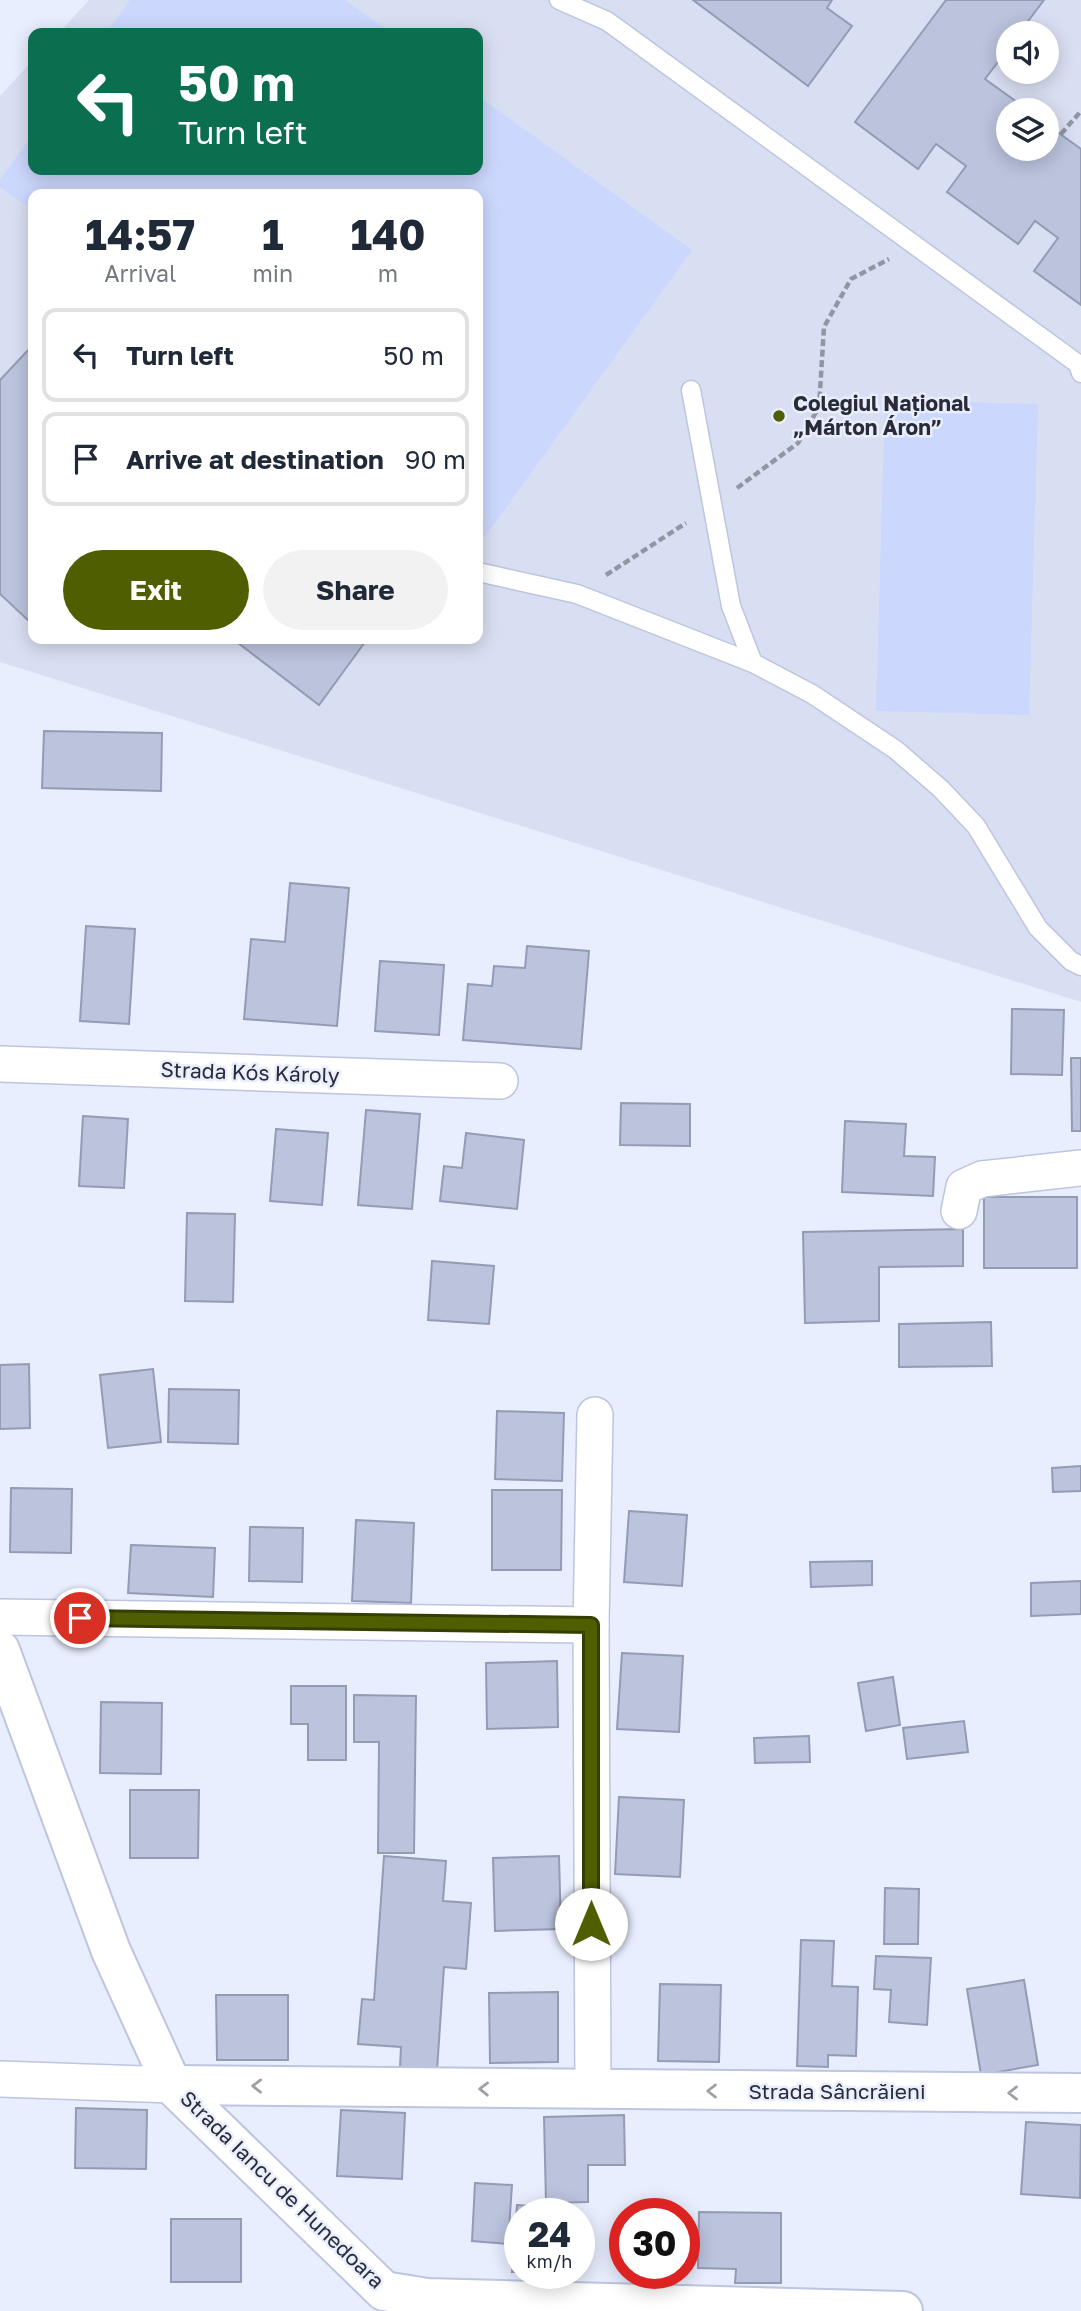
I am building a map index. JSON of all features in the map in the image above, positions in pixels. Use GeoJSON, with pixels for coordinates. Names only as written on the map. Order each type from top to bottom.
{"type":"FeatureCollection","features":[{"type":"Feature","properties":{"kind":"street","name":"Strada Kós Károly"},"geometry":{"type":"LineString","coordinates":[[0,1064],[500,1081]]}},
{"type":"Feature","properties":{"kind":"street"},"geometry":{"type":"LineString","coordinates":[[959,1211],[964,1187],[982,1179],[1081,1168]]}},
{"type":"Feature","properties":{"kind":"street"},"geometry":{"type":"LineString","coordinates":[[593,2090],[591,1625],[595,1415]]}},
{"type":"Feature","properties":{"kind":"street"},"geometry":{"type":"LineString","coordinates":[[0,1617],[591,1625]]}},
{"type":"Feature","properties":{"kind":"street","name":"Strada Iancu de Hunedoara"},"geometry":{"type":"LineString","coordinates":[[0,1650],[111,1951],[172,2084],[386,2301],[440,2299],[902,2311]]}},
{"type":"Feature","properties":{"kind":"street"},"geometry":{"type":"LineString","coordinates":[[0,2078],[172,2084]]}},
{"type":"Feature","properties":{"kind":"street","name":"Strada Sâncrăieni"},"geometry":{"type":"LineString","coordinates":[[172,2084],[1081,2093]]}},
{"type":"Feature","properties":{"kind":"lane"},"geometry":{"type":"LineString","coordinates":[[559,0],[607,21],[1078,365],[1081,373]]}},
{"type":"Feature","properties":{"kind":"lane"},"geometry":{"type":"LineString","coordinates":[[691,390],[731,606],[753,663]]}},
{"type":"Feature","properties":{"kind":"lane"},"geometry":{"type":"LineString","coordinates":[[483,573],[576,594],[753,663],[812,694],[896,750],[941,789],[976,827],[1038,928],[1071,961],[1081,966]]}},
{"type":"Feature","properties":{"kind":"path"},"geometry":{"type":"LineString","coordinates":[[1061,134],[1081,111]]}},
{"type":"Feature","properties":{"kind":"path"},"geometry":{"type":"LineString","coordinates":[[576,594],[713,506],[798,443],[819,407],[824,327],[851,279],[915,245]]}},
{"type":"Feature","properties":{"kind":"shaded area","name":"Colegiul Național „Márton Áron”"},"geometry":{"type":"Polygon","coordinates":[[[89,0],[1081,0],[1081,1002],[0,662],[0,96],[28,65],[28,175],[483,175],[483,28],[64,28],[89,0]]]}},
{"type":"Feature","properties":{"kind":"shaded area"},"geometry":{"type":"Polygon","coordinates":[[[130,0],[345,0],[384,28],[110,28],[130,0]]]}},
{"type":"Feature","properties":{"kind":"shaded area"},"geometry":{"type":"Polygon","coordinates":[[[483,100],[692,250],[485,537],[483,189],[28,189],[28,207],[0,187],[0,180],[28,141],[28,175],[483,175],[483,100]]]}},
{"type":"Feature","properties":{"kind":"shaded area"},"geometry":{"type":"Polygon","coordinates":[[[885,400],[1038,404],[1029,715],[876,711],[885,400]]]}},
{"type":"Feature","properties":{"kind":"building"},"geometry":{"type":"Polygon","coordinates":[[[693,0],[832,0],[827,8],[852,26],[808,86],[693,0]]]}},
{"type":"Feature","properties":{"kind":"building"},"geometry":{"type":"Polygon","coordinates":[[[946,0],[1044,0],[1028,21],[996,21],[996,65],[985,79],[1011,98],[996,98],[996,161],[1059,161],[1059,133],[1081,149],[1081,305],[1034,271],[1058,238],[1035,221],[1018,244],[947,192],[966,166],[936,144],[918,169],[855,122],[946,0]]]}},
{"type":"Feature","properties":{"kind":"building"},"geometry":{"type":"Polygon","coordinates":[[[28,350],[28,620],[0,594],[0,380],[28,350]]]}},
{"type":"Feature","properties":{"kind":"building"},"geometry":{"type":"Polygon","coordinates":[[[240,644],[364,644],[319,705],[240,644]]]}},
{"type":"Feature","properties":{"kind":"building"},"geometry":{"type":"Polygon","coordinates":[[[44,731],[162,733],[161,791],[42,788],[44,731]]]}},
{"type":"Feature","properties":{"kind":"building"},"geometry":{"type":"Polygon","coordinates":[[[290,883],[349,888],[337,1026],[244,1019],[251,939],[285,942],[290,883]]]}},
{"type":"Feature","properties":{"kind":"building"},"geometry":{"type":"Polygon","coordinates":[[[86,926],[135,929],[129,1024],[80,1021],[86,926]]]}},
{"type":"Feature","properties":{"kind":"building"},"geometry":{"type":"Polygon","coordinates":[[[527,946],[589,951],[581,1049],[463,1040],[468,984],[492,986],[494,966],[525,968],[527,946]]]}},
{"type":"Feature","properties":{"kind":"building"},"geometry":{"type":"Polygon","coordinates":[[[380,961],[444,965],[439,1035],[375,1031],[380,961]]]}},
{"type":"Feature","properties":{"kind":"building"},"geometry":{"type":"Polygon","coordinates":[[[1012,1009],[1064,1010],[1062,1075],[1011,1074],[1012,1009]]]}},
{"type":"Feature","properties":{"kind":"building"},"geometry":{"type":"Polygon","coordinates":[[[1071,1058],[1081,1058],[1081,1131],[1072,1131],[1071,1058]]]}},
{"type":"Feature","properties":{"kind":"building"},"geometry":{"type":"Polygon","coordinates":[[[621,1103],[690,1104],[690,1146],[620,1145],[621,1103]]]}},
{"type":"Feature","properties":{"kind":"building"},"geometry":{"type":"Polygon","coordinates":[[[366,1110],[420,1114],[412,1209],[358,1205],[366,1110]]]}},
{"type":"Feature","properties":{"kind":"building"},"geometry":{"type":"Polygon","coordinates":[[[83,1116],[128,1119],[124,1188],[79,1186],[83,1116]]]}},
{"type":"Feature","properties":{"kind":"building"},"geometry":{"type":"Polygon","coordinates":[[[845,1121],[906,1124],[904,1156],[935,1157],[933,1196],[842,1192],[845,1121]]]}},
{"type":"Feature","properties":{"kind":"building"},"geometry":{"type":"Polygon","coordinates":[[[276,1129],[328,1133],[322,1205],[270,1201],[276,1129]]]}},
{"type":"Feature","properties":{"kind":"building"},"geometry":{"type":"Polygon","coordinates":[[[466,1133],[524,1140],[517,1209],[440,1201],[444,1166],[462,1168],[466,1133]]]}},
{"type":"Feature","properties":{"kind":"building"},"geometry":{"type":"Polygon","coordinates":[[[984,1197],[1077,1197],[1077,1268],[984,1268],[984,1197]]]}},
{"type":"Feature","properties":{"kind":"building"},"geometry":{"type":"Polygon","coordinates":[[[187,1213],[235,1214],[233,1302],[185,1301],[187,1213]]]}},
{"type":"Feature","properties":{"kind":"building"},"geometry":{"type":"Polygon","coordinates":[[[963,1229],[963,1266],[879,1267],[879,1321],[805,1323],[803,1232],[963,1229]]]}},
{"type":"Feature","properties":{"kind":"building"},"geometry":{"type":"Polygon","coordinates":[[[432,1261],[494,1266],[489,1324],[428,1320],[432,1261]]]}},
{"type":"Feature","properties":{"kind":"building"},"geometry":{"type":"Polygon","coordinates":[[[991,1322],[992,1366],[899,1367],[899,1324],[991,1322]]]}},
{"type":"Feature","properties":{"kind":"building"},"geometry":{"type":"Polygon","coordinates":[[[29,1364],[30,1428],[0,1429],[0,1365],[29,1364]]]}},
{"type":"Feature","properties":{"kind":"building"},"geometry":{"type":"Polygon","coordinates":[[[153,1369],[161,1442],[108,1448],[100,1375],[153,1369]]]}},
{"type":"Feature","properties":{"kind":"building"},"geometry":{"type":"Polygon","coordinates":[[[169,1389],[239,1390],[238,1444],[168,1442],[169,1389]]]}},
{"type":"Feature","properties":{"kind":"building"},"geometry":{"type":"Polygon","coordinates":[[[497,1411],[564,1413],[562,1481],[495,1479],[497,1411]]]}},
{"type":"Feature","properties":{"kind":"building"},"geometry":{"type":"Polygon","coordinates":[[[1081,1466],[1081,1491],[1053,1492],[1052,1468],[1081,1466]]]}},
{"type":"Feature","properties":{"kind":"building"},"geometry":{"type":"Polygon","coordinates":[[[11,1488],[72,1489],[71,1553],[10,1552],[11,1488]]]}},
{"type":"Feature","properties":{"kind":"building"},"geometry":{"type":"Polygon","coordinates":[[[492,1490],[562,1490],[561,1570],[492,1570],[492,1490]]]}},
{"type":"Feature","properties":{"kind":"building"},"geometry":{"type":"Polygon","coordinates":[[[629,1511],[687,1515],[682,1586],[624,1582],[629,1511]]]}},
{"type":"Feature","properties":{"kind":"building"},"geometry":{"type":"Polygon","coordinates":[[[356,1520],[414,1523],[411,1603],[352,1601],[356,1520]]]}},
{"type":"Feature","properties":{"kind":"building"},"geometry":{"type":"Polygon","coordinates":[[[250,1527],[303,1528],[302,1582],[249,1581],[250,1527]]]}},
{"type":"Feature","properties":{"kind":"building"},"geometry":{"type":"Polygon","coordinates":[[[131,1545],[215,1548],[213,1597],[128,1593],[131,1545]]]}},
{"type":"Feature","properties":{"kind":"building"},"geometry":{"type":"Polygon","coordinates":[[[872,1561],[872,1585],[811,1587],[810,1562],[872,1561]]]}},
{"type":"Feature","properties":{"kind":"building"},"geometry":{"type":"Polygon","coordinates":[[[1081,1581],[1081,1614],[1031,1616],[1031,1583],[1081,1581]]]}},
{"type":"Feature","properties":{"kind":"building"},"geometry":{"type":"Polygon","coordinates":[[[622,1653],[683,1656],[679,1732],[617,1729],[622,1653]]]}},
{"type":"Feature","properties":{"kind":"building"},"geometry":{"type":"Polygon","coordinates":[[[557,1661],[558,1727],[487,1729],[486,1663],[557,1661]]]}},
{"type":"Feature","properties":{"kind":"building"},"geometry":{"type":"Polygon","coordinates":[[[893,1677],[900,1725],[866,1731],[858,1683],[893,1677]]]}},
{"type":"Feature","properties":{"kind":"building"},"geometry":{"type":"Polygon","coordinates":[[[291,1686],[346,1686],[346,1760],[308,1760],[308,1724],[291,1724],[291,1686]]]}},
{"type":"Feature","properties":{"kind":"building"},"geometry":{"type":"Polygon","coordinates":[[[354,1695],[416,1696],[414,1853],[378,1853],[379,1742],[354,1742],[354,1695]]]}},
{"type":"Feature","properties":{"kind":"building"},"geometry":{"type":"Polygon","coordinates":[[[101,1702],[162,1703],[161,1774],[100,1773],[101,1702]]]}},
{"type":"Feature","properties":{"kind":"building"},"geometry":{"type":"Polygon","coordinates":[[[964,1721],[968,1752],[907,1759],[903,1728],[964,1721]]]}},
{"type":"Feature","properties":{"kind":"building"},"geometry":{"type":"Polygon","coordinates":[[[809,1736],[810,1762],[755,1763],[754,1738],[809,1736]]]}},
{"type":"Feature","properties":{"kind":"building"},"geometry":{"type":"Polygon","coordinates":[[[130,1790],[199,1790],[198,1858],[130,1858],[130,1790]]]}},
{"type":"Feature","properties":{"kind":"building"},"geometry":{"type":"Polygon","coordinates":[[[619,1797],[684,1800],[680,1877],[615,1874],[619,1797]]]}},
{"type":"Feature","properties":{"kind":"building"},"geometry":{"type":"Polygon","coordinates":[[[384,1856],[446,1861],[443,1901],[471,1903],[466,1969],[444,1967],[437,2070],[400,2067],[401,2047],[358,2044],[362,1999],[374,2000],[384,1856]]]}},
{"type":"Feature","properties":{"kind":"building"},"geometry":{"type":"Polygon","coordinates":[[[559,1856],[561,1929],[495,1931],[493,1858],[559,1856]]]}},
{"type":"Feature","properties":{"kind":"building"},"geometry":{"type":"Polygon","coordinates":[[[885,1888],[919,1889],[918,1944],[884,1944],[885,1888]]]}},
{"type":"Feature","properties":{"kind":"building"},"geometry":{"type":"Polygon","coordinates":[[[801,1940],[834,1941],[832,1986],[858,1987],[856,2056],[828,2055],[828,2067],[797,2066],[801,1940]]]}},
{"type":"Feature","properties":{"kind":"building"},"geometry":{"type":"Polygon","coordinates":[[[876,1956],[931,1958],[927,2025],[889,2022],[891,1990],[874,1989],[876,1956]]]}},
{"type":"Feature","properties":{"kind":"building"},"geometry":{"type":"Polygon","coordinates":[[[1024,1980],[1038,2065],[981,2075],[967,1989],[1024,1980]]]}},
{"type":"Feature","properties":{"kind":"building"},"geometry":{"type":"Polygon","coordinates":[[[660,1984],[721,1985],[719,2062],[658,2061],[660,1984]]]}},
{"type":"Feature","properties":{"kind":"building"},"geometry":{"type":"Polygon","coordinates":[[[558,1992],[558,2062],[490,2063],[489,1993],[558,1992]]]}},
{"type":"Feature","properties":{"kind":"building"},"geometry":{"type":"Polygon","coordinates":[[[216,1995],[288,1995],[288,2060],[217,2060],[216,1995]]]}},
{"type":"Feature","properties":{"kind":"building"},"geometry":{"type":"Polygon","coordinates":[[[76,2108],[147,2110],[146,2169],[75,2168],[76,2108]]]}},
{"type":"Feature","properties":{"kind":"building"},"geometry":{"type":"Polygon","coordinates":[[[341,2110],[405,2113],[402,2179],[337,2176],[341,2110]]]}},
{"type":"Feature","properties":{"kind":"building"},"geometry":{"type":"Polygon","coordinates":[[[624,2115],[625,2165],[588,2165],[588,2198],[546,2198],[544,2117],[624,2115]]]}},
{"type":"Feature","properties":{"kind":"building"},"geometry":{"type":"Polygon","coordinates":[[[1026,2122],[1081,2125],[1080,2198],[1021,2194],[1026,2122]]]}},
{"type":"Feature","properties":{"kind":"building"},"geometry":{"type":"Polygon","coordinates":[[[475,2183],[512,2185],[511,2198],[504,2198],[504,2244],[472,2241],[475,2183]]]}},
{"type":"Feature","properties":{"kind":"building"},"geometry":{"type":"Polygon","coordinates":[[[700,2212],[781,2213],[781,2283],[735,2283],[736,2269],[700,2268],[700,2212]]]}},
{"type":"Feature","properties":{"kind":"building"},"geometry":{"type":"Polygon","coordinates":[[[171,2219],[241,2219],[241,2282],[171,2282],[171,2219]]]}},
{"type":"Feature","properties":{"kind":"place","name":"Colegiul Național „Márton Áron”"},"geometry":{"type":"Point","coordinates":[779,416]}},
{"type":"Feature","properties":{"kind":"route"},"geometry":{"type":"LineString","coordinates":[[80,1618],[591,1625],[591,1924]]}}]}
